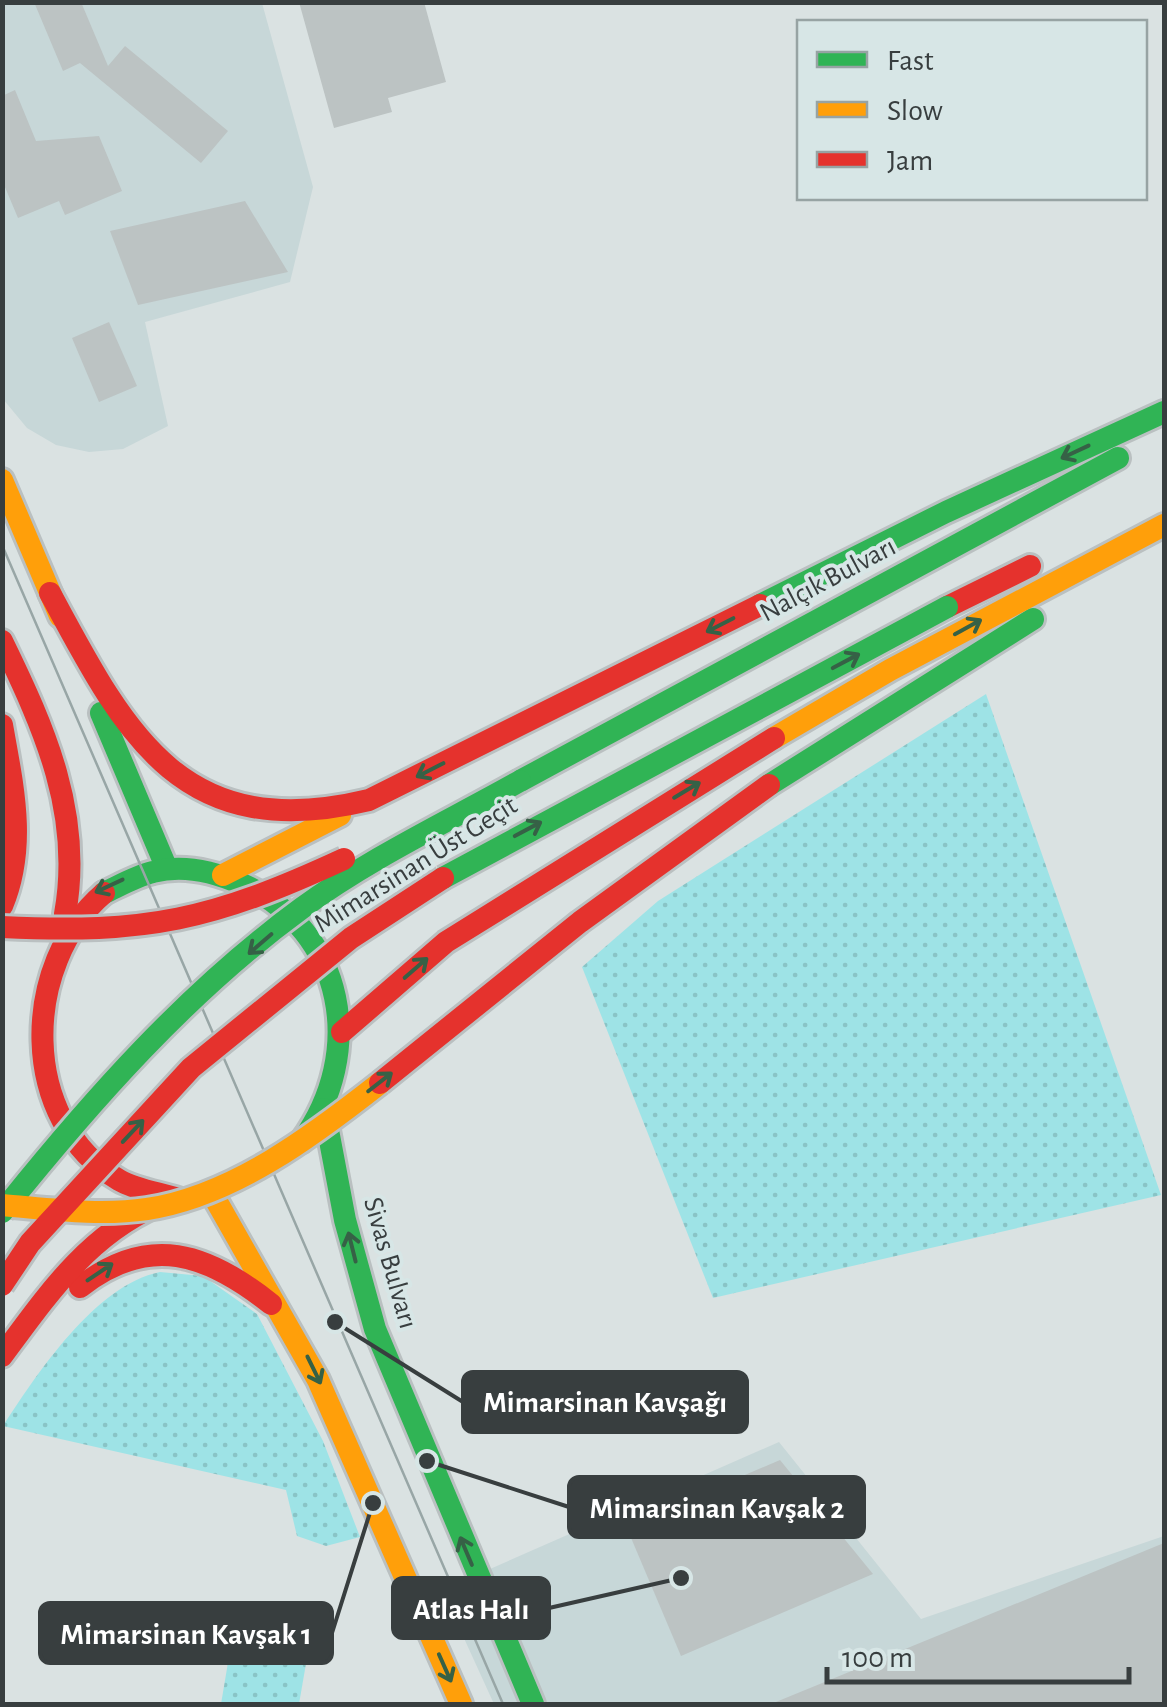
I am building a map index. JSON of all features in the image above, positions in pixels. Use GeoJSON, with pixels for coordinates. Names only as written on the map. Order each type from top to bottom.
{"type":"FeatureCollection","features":[{"type":"Feature","properties":{"kind":"highway"},"geometry":{"type":"LineString","coordinates":[[223,875],[946,512],[1164,412]]}},
{"type":"Feature","properties":{"kind":"highway","name":"Nalçık Bulvarı"},"geometry":{"type":"LineString","coordinates":[[520,781],[1164,433]]}},
{"type":"Feature","properties":{"kind":"highway"},"geometry":{"type":"LineString","coordinates":[[2,480],[166,869]]}},
{"type":"Feature","properties":{"kind":"highway"},"geometry":{"type":"LineString","coordinates":[[342,1032],[446,942],[642,817],[890,670],[1164,524]]}},
{"type":"Feature","properties":{"kind":"highway"},"geometry":{"type":"LineString","coordinates":[[2,1204],[105,1212],[187,1199],[276,1157],[379,1084],[591,914],[769,785],[1164,536]]}},
{"type":"Feature","properties":{"kind":"highway","name":"Mimarsinan Üst Geçit"},"geometry":{"type":"LineString","coordinates":[[2,1285],[30,1243],[192,1068],[351,938],[474,858],[1048,556]]}},
{"type":"Feature","properties":{"kind":"highway"},"geometry":{"type":"LineString","coordinates":[[50,592],[116,714],[153,757],[186,782],[228,801],[279,811],[330,809],[369,800]]}},
{"type":"Feature","properties":{"kind":"highway"},"geometry":{"type":"LineString","coordinates":[[2,640],[32,704],[68,812],[73,874],[64,914]]}},
{"type":"Feature","properties":{"kind":"highway"},"geometry":{"type":"LineString","coordinates":[[2,725],[17,841],[14,876],[2,906]]}},
{"type":"Feature","properties":{"kind":"highway"},"geometry":{"type":"LineString","coordinates":[[2,927],[115,928],[187,920],[266,894],[520,781]]}},
{"type":"Feature","properties":{"kind":"highway","name":"Mimarsinan Üst Geçit"},"geometry":{"type":"LineString","coordinates":[[2,1212],[48,1154],[197,998],[303,908],[520,781]]}},
{"type":"Feature","properties":{"kind":"highway"},"geometry":{"type":"LineString","coordinates":[[2,1358],[59,1278],[131,1214],[178,1199],[213,1195],[246,1184],[276,1166],[301,1142],[324,1109],[334,1084],[342,1032],[336,990],[320,951],[303,929],[262,892],[223,875],[166,869],[112,883],[64,914],[32,958]]}},
{"type":"Feature","properties":{"kind":"highway","name":"Sivas Bulvarı"},"geometry":{"type":"LineString","coordinates":[[324,1109],[345,1220],[375,1328],[533,1704]]}},
{"type":"Feature","properties":{"kind":"highway"},"geometry":{"type":"LineString","coordinates":[[33,1113],[53,1142],[79,1166],[109,1184],[143,1196],[178,1199]]}},
{"type":"Feature","properties":{"kind":"highway"},"geometry":{"type":"LineString","coordinates":[[213,1195],[295,1331],[461,1704]]}},
{"type":"Feature","properties":{"kind":"highway"},"geometry":{"type":"LineString","coordinates":[[2,1358],[90,1276],[119,1260],[142,1255],[198,1258],[221,1266],[255,1290],[295,1331]]}},
{"type":"Feature","properties":{"kind":"shaded area"},"geometry":{"type":"Polygon","coordinates":[[[2,3],[262,3],[313,187],[290,282],[145,322],[168,426],[123,449],[89,452],[56,445],[27,428],[3,399],[2,3]]]}},
{"type":"Feature","properties":{"kind":"shaded area"},"geometry":{"type":"Polygon","coordinates":[[[986,694],[1161,1195],[713,1298],[582,967],[658,901],[986,694]]]}},
{"type":"Feature","properties":{"kind":"shaded area"},"geometry":{"type":"Polygon","coordinates":[[[160,1272],[203,1276],[257,1314],[323,1441],[360,1537],[326,1546],[297,1536],[286,1490],[3,1426],[50,1358],[91,1313],[136,1280],[160,1272]]]}},
{"type":"Feature","properties":{"kind":"shaded area"},"geometry":{"type":"Polygon","coordinates":[[[779,1442],[921,1619],[1164,1536],[1164,1704],[494,1704],[442,1590],[779,1442]]]}},
{"type":"Feature","properties":{"kind":"shaded area"},"geometry":{"type":"Polygon","coordinates":[[[235,1621],[312,1629],[299,1704],[221,1704],[235,1621]]]}},
{"type":"Feature","properties":{"kind":"building"},"geometry":{"type":"Polygon","coordinates":[[[34,2],[81,2],[108,66],[125,46],[228,131],[201,163],[80,63],[63,71],[34,2]]]}},
{"type":"Feature","properties":{"kind":"building"},"geometry":{"type":"Polygon","coordinates":[[[299,2],[424,2],[446,82],[388,98],[392,112],[334,128],[299,2]]]}},
{"type":"Feature","properties":{"kind":"building"},"geometry":{"type":"Polygon","coordinates":[[[15,90],[36,141],[99,136],[122,191],[65,215],[59,201],[18,218],[2,180],[2,96],[15,90]]]}},
{"type":"Feature","properties":{"kind":"building"},"geometry":{"type":"Polygon","coordinates":[[[245,201],[288,272],[138,305],[110,231],[245,201]]]}},
{"type":"Feature","properties":{"kind":"building"},"geometry":{"type":"Polygon","coordinates":[[[109,322],[137,386],[99,402],[72,338],[109,322]]]}},
{"type":"Feature","properties":{"kind":"building"},"geometry":{"type":"Polygon","coordinates":[[[780,1460],[873,1574],[681,1656],[626,1526],[780,1460]]]}},
{"type":"Feature","properties":{"kind":"building"},"geometry":{"type":"Polygon","coordinates":[[[1164,1543],[1164,1704],[771,1704],[1164,1543]]]}},
{"type":"Feature","properties":{"kind":"tram line"},"geometry":{"type":"LineString","coordinates":[[2,545],[503,1704]]}},
{"type":"Feature","properties":{"kind":"traffic: fast"},"geometry":{"type":"LineString","coordinates":[[760,605],[946,512],[1164,412]]}},
{"type":"Feature","properties":{"kind":"traffic: fast"},"geometry":{"type":"LineString","coordinates":[[520,781],[1118,458]]}},
{"type":"Feature","properties":{"kind":"traffic: fast"},"geometry":{"type":"LineString","coordinates":[[443,878],[947,607]]}},
{"type":"Feature","properties":{"kind":"traffic: fast"},"geometry":{"type":"LineString","coordinates":[[769,785],[1033,619]]}},
{"type":"Feature","properties":{"kind":"traffic: fast"},"geometry":{"type":"LineString","coordinates":[[101,713],[167,869]]}},
{"type":"Feature","properties":{"kind":"traffic: fast"},"geometry":{"type":"LineString","coordinates":[[2,1212],[142,1050],[219,975],[302,908],[354,873],[520,781]]}},
{"type":"Feature","properties":{"kind":"traffic: fast"},"geometry":{"type":"LineString","coordinates":[[104,893],[153,872],[198,870],[242,884],[277,905],[304,932],[324,963],[335,997],[339,1033],[334,1070],[322,1107],[302,1141]]}},
{"type":"Feature","properties":{"kind":"traffic: fast"},"geometry":{"type":"LineString","coordinates":[[324,1109],[345,1220],[375,1329],[533,1704]]}},
{"type":"Feature","properties":{"kind":"traffic: slow"},"geometry":{"type":"LineString","coordinates":[[2,480],[60,616]]}},
{"type":"Feature","properties":{"kind":"traffic: slow"},"geometry":{"type":"LineString","coordinates":[[774,738],[890,670],[1164,525]]}},
{"type":"Feature","properties":{"kind":"traffic: slow"},"geometry":{"type":"LineString","coordinates":[[223,875],[340,815]]}},
{"type":"Feature","properties":{"kind":"traffic: slow"},"geometry":{"type":"LineString","coordinates":[[2,1205],[111,1212],[179,1202],[271,1161],[380,1083]]}},
{"type":"Feature","properties":{"kind":"traffic: slow"},"geometry":{"type":"LineString","coordinates":[[213,1195],[318,1380],[461,1704]]}},
{"type":"Feature","properties":{"kind":"traffic: jam"},"geometry":{"type":"LineString","coordinates":[[947,607],[1030,566]]}},
{"type":"Feature","properties":{"kind":"traffic: jam"},"geometry":{"type":"LineString","coordinates":[[50,593],[106,692],[135,733],[168,767],[206,792],[251,807],[305,810],[369,800],[760,605]]}},
{"type":"Feature","properties":{"kind":"traffic: jam"},"geometry":{"type":"LineString","coordinates":[[2,641],[46,740],[64,807],[69,842],[65,914]]}},
{"type":"Feature","properties":{"kind":"traffic: jam"},"geometry":{"type":"LineString","coordinates":[[2,725],[16,816],[14,861],[2,906]]}},
{"type":"Feature","properties":{"kind":"traffic: jam"},"geometry":{"type":"LineString","coordinates":[[342,1032],[446,942],[774,738]]}},
{"type":"Feature","properties":{"kind":"traffic: jam"},"geometry":{"type":"LineString","coordinates":[[380,1083],[580,922],[769,785]]}},
{"type":"Feature","properties":{"kind":"traffic: jam"},"geometry":{"type":"LineString","coordinates":[[2,927],[98,928],[178,919],[255,896],[344,859]]}},
{"type":"Feature","properties":{"kind":"traffic: jam"},"geometry":{"type":"LineString","coordinates":[[2,1285],[30,1243],[191,1068],[351,938],[443,878]]}},
{"type":"Feature","properties":{"kind":"traffic: jam"},"geometry":{"type":"LineString","coordinates":[[104,893],[77,923],[57,959],[46,999],[42,1041],[48,1082],[62,1120],[86,1154],[119,1180],[178,1199]]}},
{"type":"Feature","properties":{"kind":"traffic: jam"},"geometry":{"type":"LineString","coordinates":[[2,1356],[69,1270],[108,1234],[155,1206]]}},
{"type":"Feature","properties":{"kind":"traffic: jam"},"geometry":{"type":"LineString","coordinates":[[80,1287],[105,1270],[130,1260],[177,1256],[224,1272],[271,1304]]}},
{"type":"Feature","properties":{"kind":"place","name":"Mimarsinan Kavşağı"},"geometry":{"type":"Point","coordinates":[335,1322]}},
{"type":"Feature","properties":{"kind":"place","name":"Mimarsinan Kavşak 2"},"geometry":{"type":"Point","coordinates":[427,1461]}},
{"type":"Feature","properties":{"kind":"place","name":"Mimarsinan Kavşak 1"},"geometry":{"type":"Point","coordinates":[373,1503]}},
{"type":"Feature","properties":{"kind":"place","name":"Atlas Halı"},"geometry":{"type":"Point","coordinates":[681,1578]}}]}
